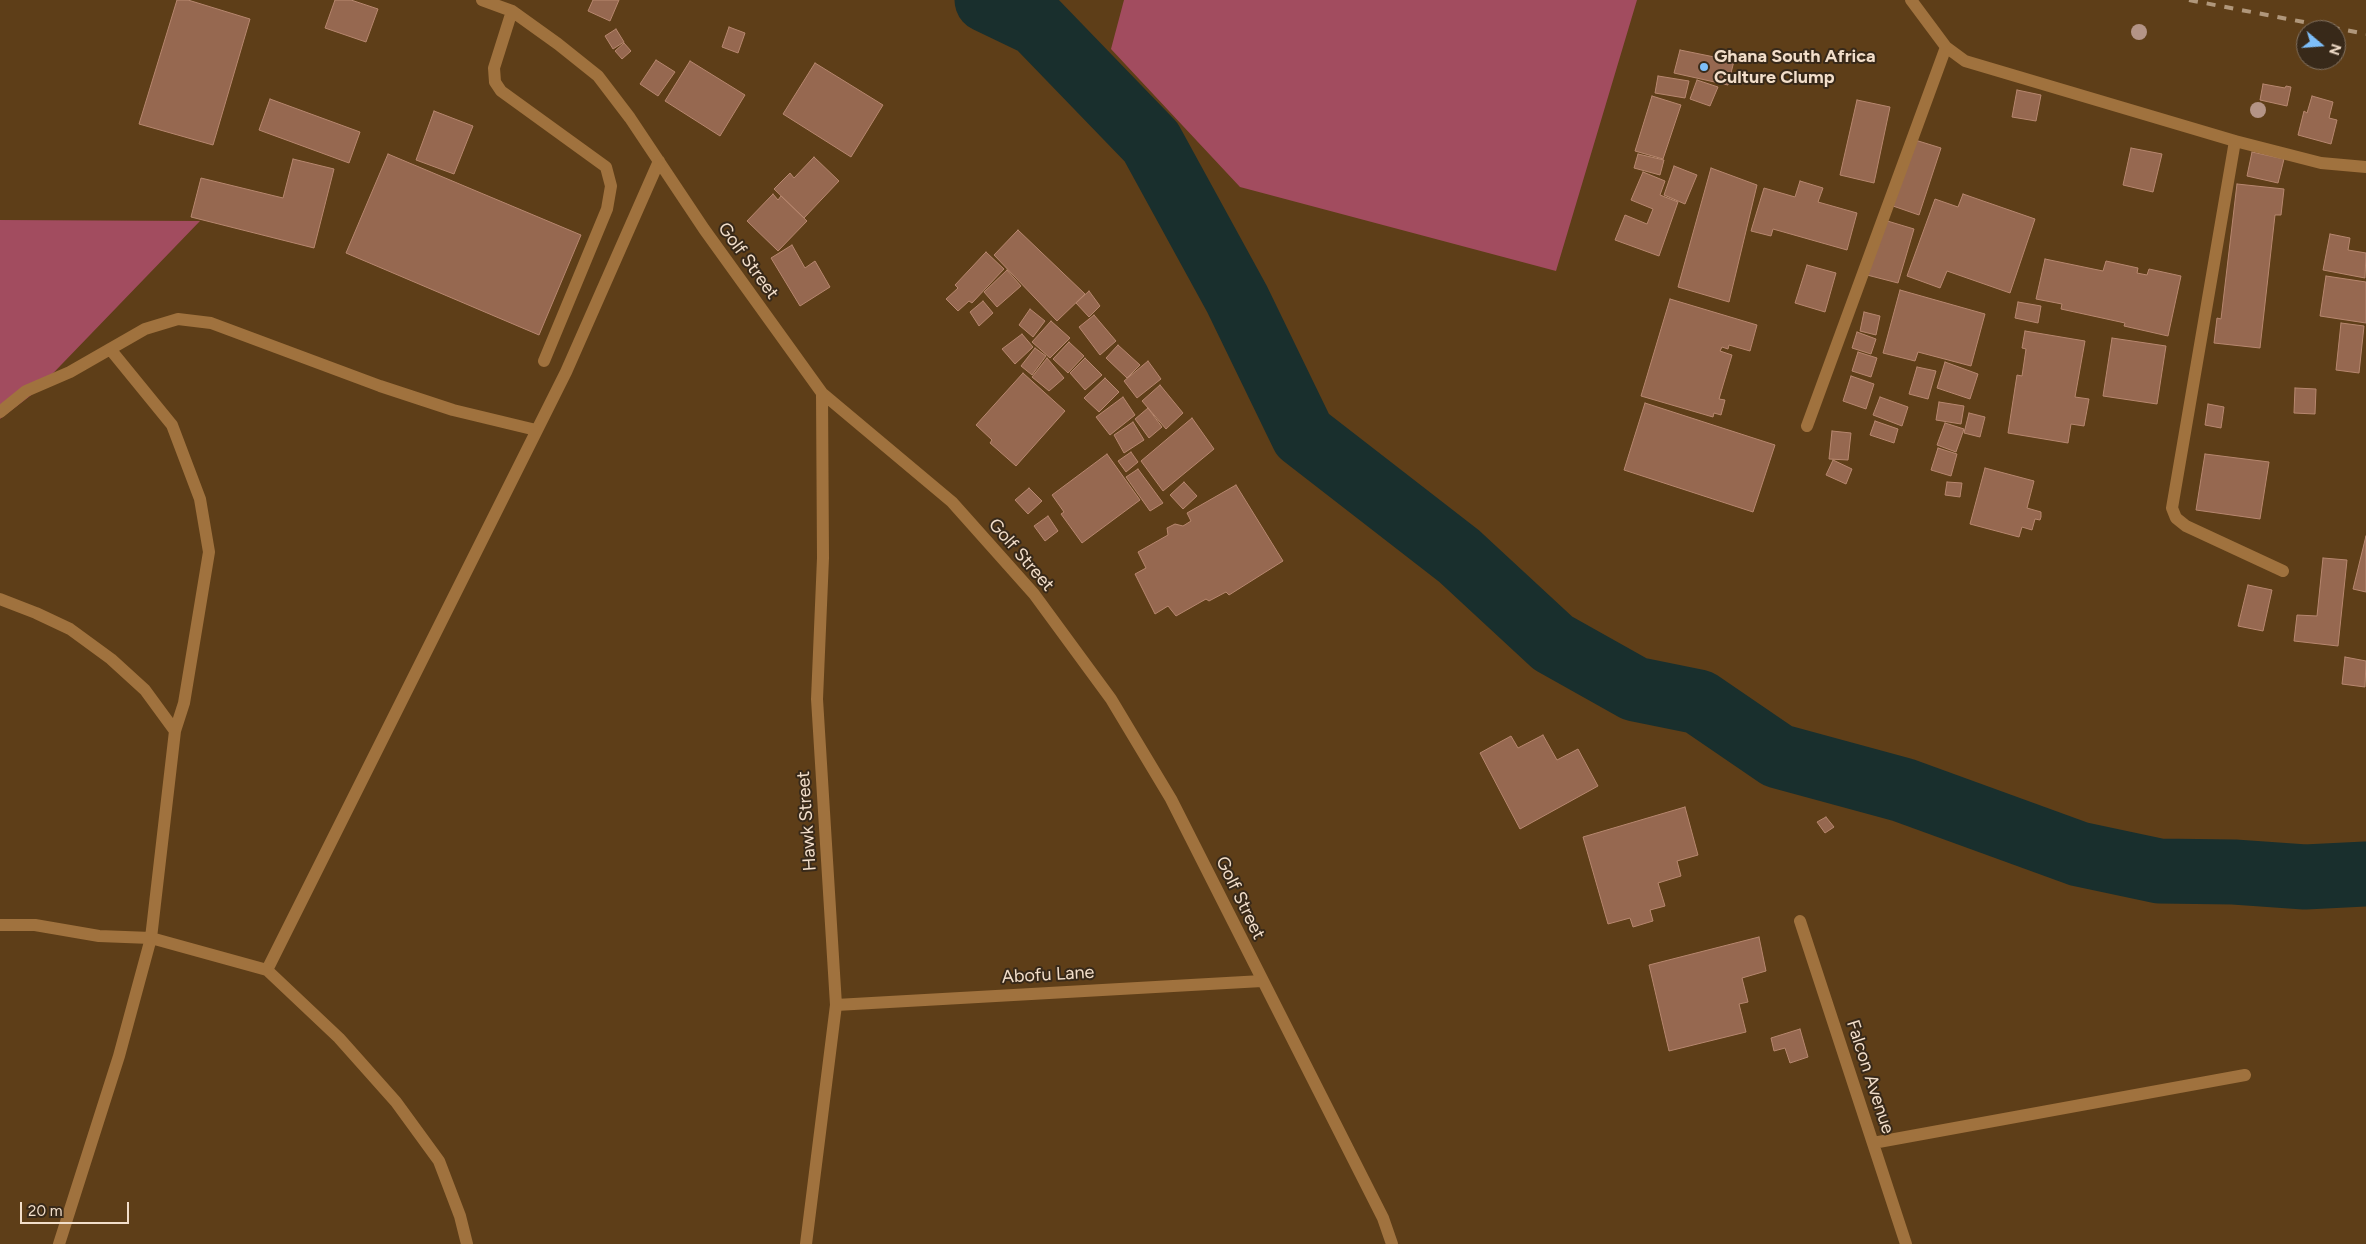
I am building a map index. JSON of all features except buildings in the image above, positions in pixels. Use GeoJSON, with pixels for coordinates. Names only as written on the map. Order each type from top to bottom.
{"type":"FeatureCollection","features":[{"type":"Feature","properties":{"kind":"street","name":"Golf Street"},"geometry":{"type":"LineString","coordinates":[[482,0],[512,11],[598,76],[630,118],[704,229],[822,393],[952,502],[1034,594],[1111,699],[1171,799],[1383,1218],[1392,1244]]}},
{"type":"Feature","properties":{"kind":"street"},"geometry":{"type":"LineString","coordinates":[[1911,0],[1946,47],[1965,60],[2235,141],[2321,163],[2366,167]]}},
{"type":"Feature","properties":{"kind":"street"},"geometry":{"type":"LineString","coordinates":[[512,11],[494,68],[495,82],[501,91],[606,167],[611,186],[607,209],[544,361]]}},
{"type":"Feature","properties":{"kind":"street"},"geometry":{"type":"LineString","coordinates":[[1807,426],[1946,47]]}},
{"type":"Feature","properties":{"kind":"street"},"geometry":{"type":"LineString","coordinates":[[2235,141],[2172,508],[2176,518],[2186,526],[2283,571]]}},
{"type":"Feature","properties":{"kind":"street"},"geometry":{"type":"LineString","coordinates":[[267,970],[566,372],[659,161]]}},
{"type":"Feature","properties":{"kind":"street"},"geometry":{"type":"LineString","coordinates":[[0,412],[26,391],[70,372],[144,329],[178,319],[211,323],[380,386],[452,410],[536,430]]}},
{"type":"Feature","properties":{"kind":"street"},"geometry":{"type":"LineString","coordinates":[[60,1244],[119,1056],[151,938],[175,731],[184,703],[208,552],[200,499],[172,425],[110,349]]}},
{"type":"Feature","properties":{"kind":"street","name":"Hawk Street"},"geometry":{"type":"LineString","coordinates":[[806,1244],[836,1005],[816,699],[823,558],[822,393]]}},
{"type":"Feature","properties":{"kind":"street"},"geometry":{"type":"LineString","coordinates":[[0,599],[70,629],[111,659],[145,690],[175,731]]}},
{"type":"Feature","properties":{"kind":"street","name":"Falcon Avenue"},"geometry":{"type":"LineString","coordinates":[[1800,921],[1906,1244]]}},
{"type":"Feature","properties":{"kind":"street"},"geometry":{"type":"LineString","coordinates":[[0,925],[35,925],[99,936],[151,938],[267,970],[339,1038],[396,1102],[438,1161],[460,1216],[467,1244]]}},
{"type":"Feature","properties":{"kind":"street","name":"Abofu Lane"},"geometry":{"type":"LineString","coordinates":[[836,1005],[1262,981]]}},
{"type":"Feature","properties":{"kind":"street"},"geometry":{"type":"LineString","coordinates":[[1873,1143],[2244,1075]]}},
{"type":"Feature","properties":{"kind":"shaded area"},"geometry":{"type":"Polygon","coordinates":[[[1124,0],[1637,0],[1556,271],[1240,187],[1111,49],[1124,0]]]}},
{"type":"Feature","properties":{"kind":"shaded area"},"geometry":{"type":"Polygon","coordinates":[[[0,220],[200,221],[34,393],[0,419],[0,220]]]}},
{"type":"Feature","properties":{"kind":"waterway"},"geometry":{"type":"LineString","coordinates":[[987,0],[1037,24],[1151,142],[1237,299],[1303,435],[1459,556],[1553,643],[1635,689],[1699,702],[1778,756],[1903,790],[2079,854],[2159,871],[2234,872],[2305,877],[2366,874]]}},
{"type":"Feature","properties":{"kind":"railway"},"geometry":{"type":"LineString","coordinates":[[2189,0],[2366,34]]}},
{"type":"Feature","properties":{"kind":"place","name":"Ghana South Africa Culture Clump"},"geometry":{"type":"Point","coordinates":[1704,67]}}]}
